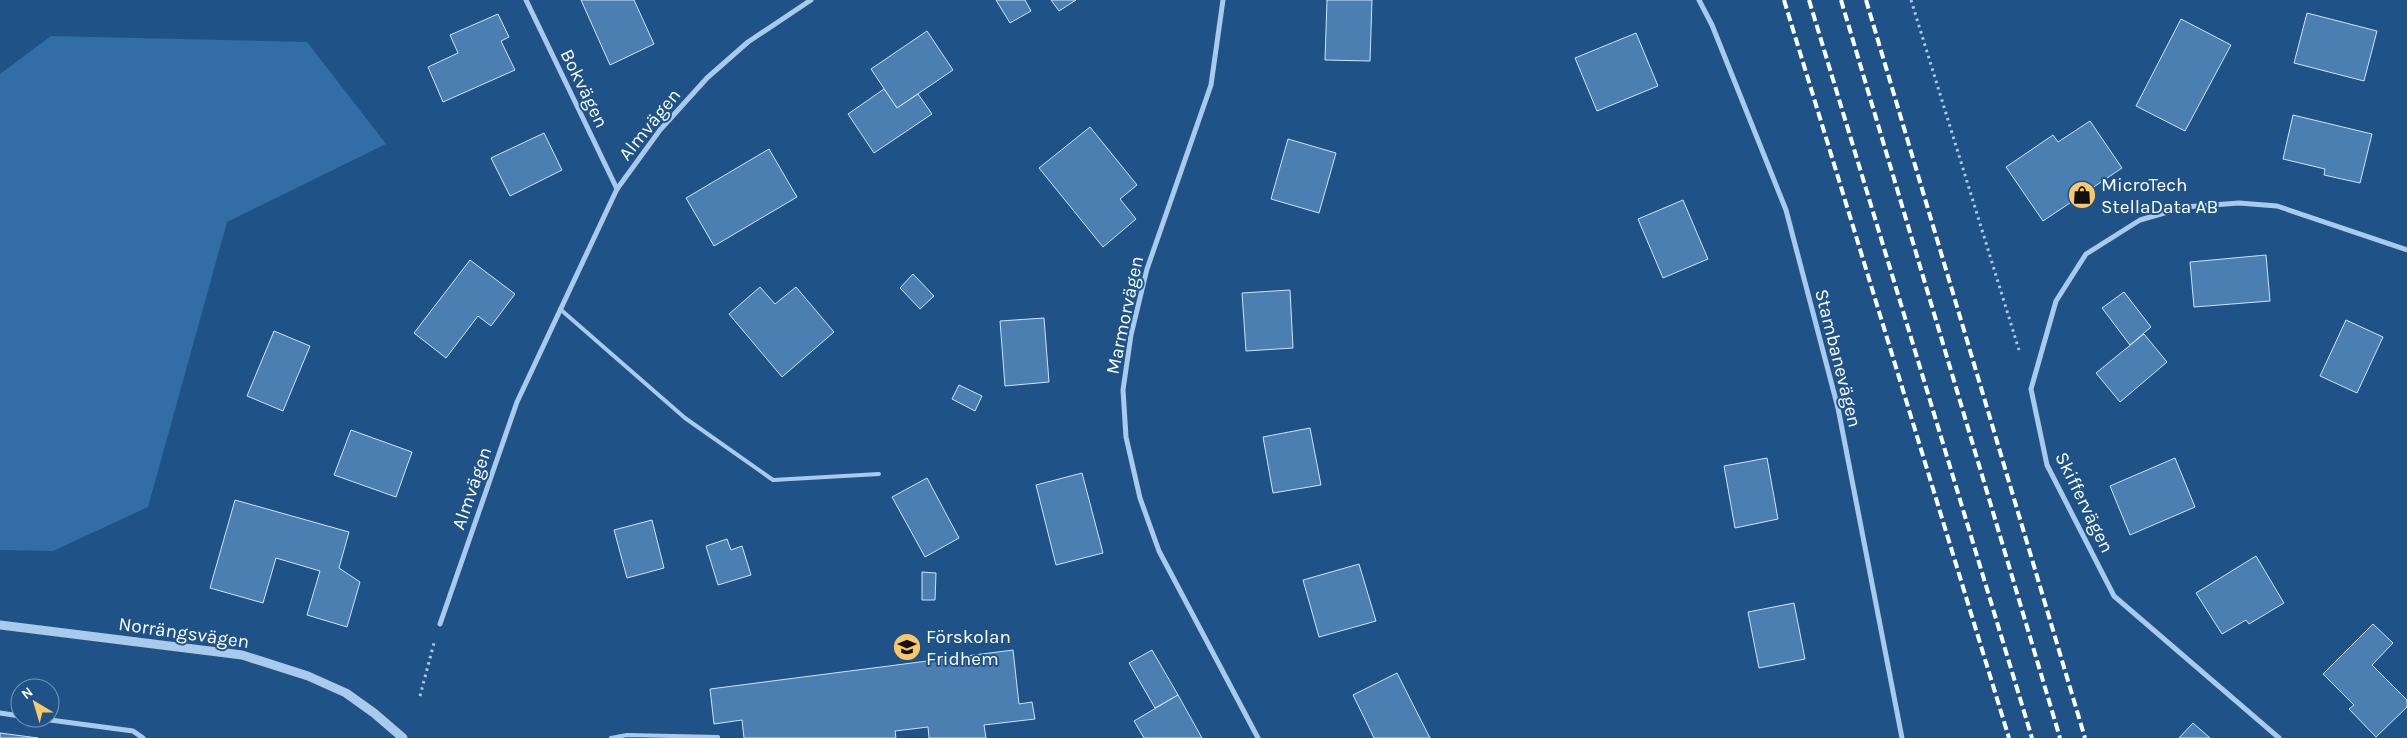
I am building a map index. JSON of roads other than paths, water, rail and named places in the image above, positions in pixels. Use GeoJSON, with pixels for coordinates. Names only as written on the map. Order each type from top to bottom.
{"type":"FeatureCollection","features":[{"type":"Feature","properties":{"kind":"street","name":"Bokvägen"},"geometry":{"type":"LineString","coordinates":[[526,0],[617,189]]}},
{"type":"Feature","properties":{"kind":"street","name":"Almvägen"},"geometry":{"type":"LineString","coordinates":[[440,624],[517,402],[617,189],[660,130],[707,78],[748,42],[811,0]]}},
{"type":"Feature","properties":{"kind":"street","name":"Marmorvägen"},"geometry":{"type":"LineString","coordinates":[[1223,0],[1210,85],[1147,269],[1131,335],[1123,390],[1126,437],[1140,498],[1160,551],[1258,738]]}},
{"type":"Feature","properties":{"kind":"street","name":"Stambanevägen"},"geometry":{"type":"LineString","coordinates":[[1699,0],[1712,24],[1786,210],[1838,408],[1902,738]]}},
{"type":"Feature","properties":{"kind":"street","name":"Skiffervägen"},"geometry":{"type":"LineString","coordinates":[[2279,738],[2114,596],[2046,465],[2031,389],[2056,301],[2081,262],[2092,248],[2140,220],[2184,207],[2239,203],[2277,206],[2407,250]]}},
{"type":"Feature","properties":{"kind":"street","name":"Norrängsvägen"},"geometry":{"type":"LineString","coordinates":[[0,625],[242,654],[308,676],[346,693],[374,713],[403,738]]}},
{"type":"Feature","properties":{"kind":"street"},"geometry":{"type":"LineString","coordinates":[[60,721],[133,731],[143,738]]}},
{"type":"Feature","properties":{"kind":"lane"},"geometry":{"type":"LineString","coordinates":[[560,309],[685,418],[773,480],[879,474]]}},
{"type":"Feature","properties":{"kind":"lane"},"geometry":{"type":"LineString","coordinates":[[611,738],[627,736],[718,737]]}},
{"type":"Feature","properties":{"kind":"railway"},"geometry":{"type":"LineString","coordinates":[[1784,0],[2009,738]]}},
{"type":"Feature","properties":{"kind":"railway"},"geometry":{"type":"LineString","coordinates":[[1809,0],[2032,738]]}},
{"type":"Feature","properties":{"kind":"railway"},"geometry":{"type":"LineString","coordinates":[[1841,0],[2060,738]]}},
{"type":"Feature","properties":{"kind":"railway"},"geometry":{"type":"LineString","coordinates":[[1866,0],[2085,738]]}},
{"type":"Feature","properties":{"kind":"place","name":"MicroTech StellaData AB"},"geometry":{"type":"Point","coordinates":[2082,195]}},
{"type":"Feature","properties":{"kind":"place","name":"Förskolan Fridhem"},"geometry":{"type":"Point","coordinates":[907,647]}}]}
